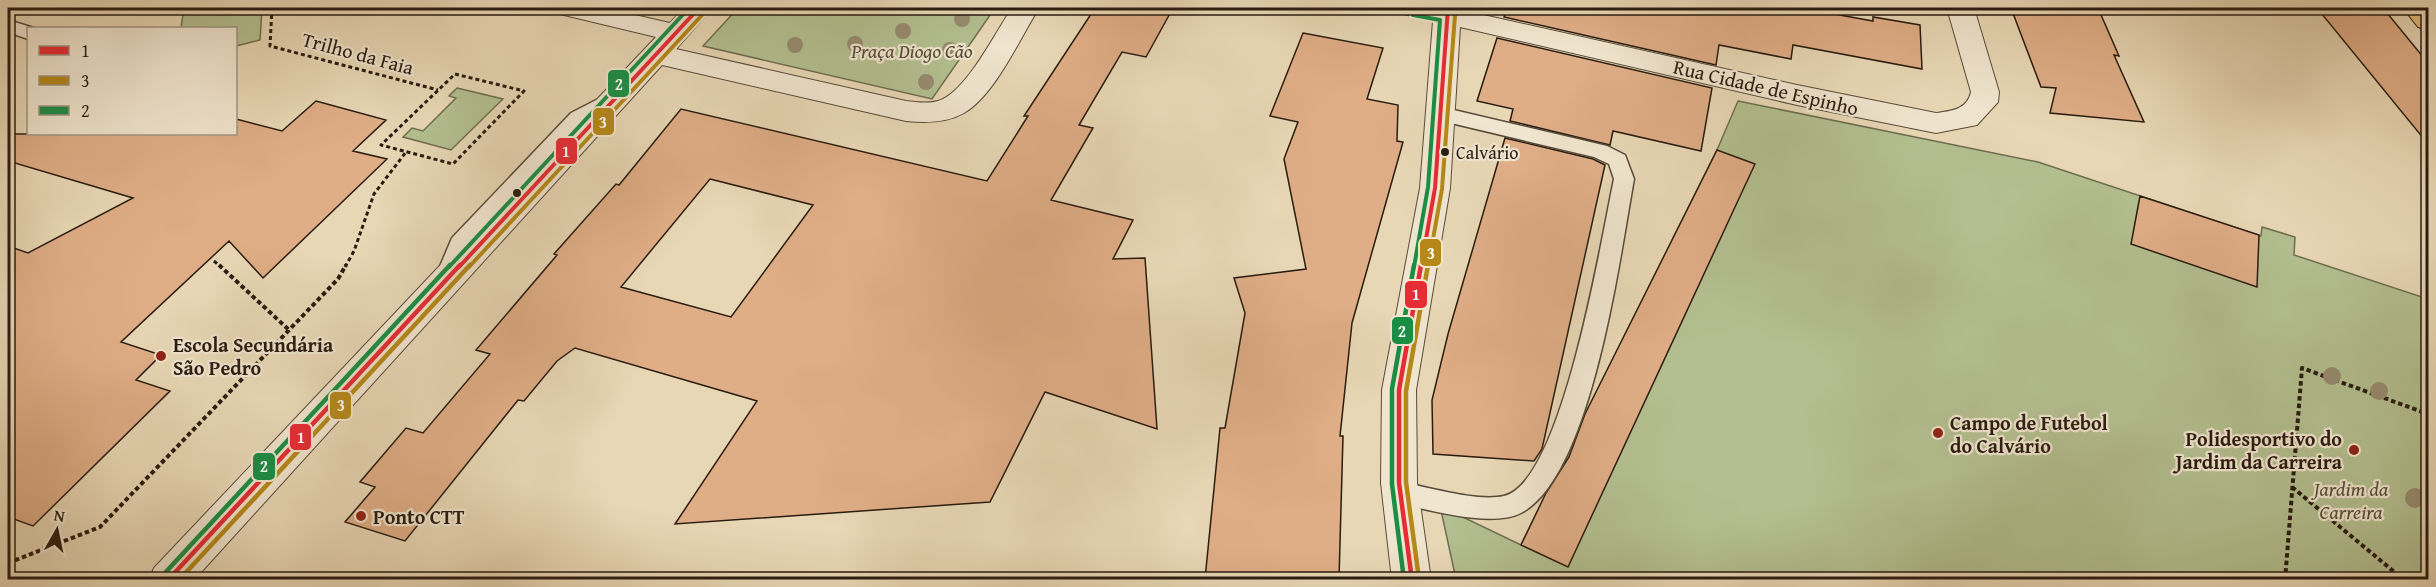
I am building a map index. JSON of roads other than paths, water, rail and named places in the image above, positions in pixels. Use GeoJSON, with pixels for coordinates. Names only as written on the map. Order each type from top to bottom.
{"type":"FeatureCollection","features":[{"type":"Feature","properties":{"kind":"main road"},"geometry":{"type":"LineString","coordinates":[[2417,8],[2428,21]]}},
{"type":"Feature","properties":{"kind":"street"},"geometry":{"type":"LineString","coordinates":[[570,8],[666,44],[906,111],[935,112],[957,104],[972,88],[1025,8]]}},
{"type":"Feature","properties":{"kind":"street"},"geometry":{"type":"LineString","coordinates":[[168,579],[699,8]]}},
{"type":"Feature","properties":{"kind":"street","name":"Rua Cidade de Espinho"},"geometry":{"type":"LineString","coordinates":[[1414,8],[1448,11],[1797,95],[1936,123],[1967,118],[1983,102],[1985,92],[1982,72],[1961,8]]}},
{"type":"Feature","properties":{"kind":"street"},"geometry":{"type":"LineString","coordinates":[[1412,579],[1400,493],[1399,390],[1412,308],[1433,206],[1448,11]]}},
{"type":"Feature","properties":{"kind":"lane"},"geometry":{"type":"LineString","coordinates":[[8,26],[27,33]]}},
{"type":"Feature","properties":{"kind":"lane"},"geometry":{"type":"LineString","coordinates":[[1400,493],[1496,508],[1516,504],[1530,495],[1556,449],[1581,387],[1624,178],[1618,160],[1600,151],[1441,114]]}},
{"type":"Feature","properties":{"kind":"place","name":"Calvário"},"geometry":{"type":"Point","coordinates":[1445,152]}},
{"type":"Feature","properties":{"kind":"place","name":"Escola Secundária São Pedro"},"geometry":{"type":"Point","coordinates":[161,356]}},
{"type":"Feature","properties":{"kind":"place","name":"Campo de Futebol do Calvário"},"geometry":{"type":"Point","coordinates":[1938,433]}},
{"type":"Feature","properties":{"kind":"place","name":"Polidesportivo do Jardim da Carreira"},"geometry":{"type":"Point","coordinates":[2354,450]}},
{"type":"Feature","properties":{"kind":"place","name":"Ponto CTT"},"geometry":{"type":"Point","coordinates":[361,516]}},
{"type":"Feature","properties":{"kind":"park label","name":"Praça Diogo Cão"},"geometry":{"type":"Point","coordinates":[912,50]}},
{"type":"Feature","properties":{"kind":"park label","name":"Jardim da Carreira"},"geometry":{"type":"Point","coordinates":[2351,500]}}]}
